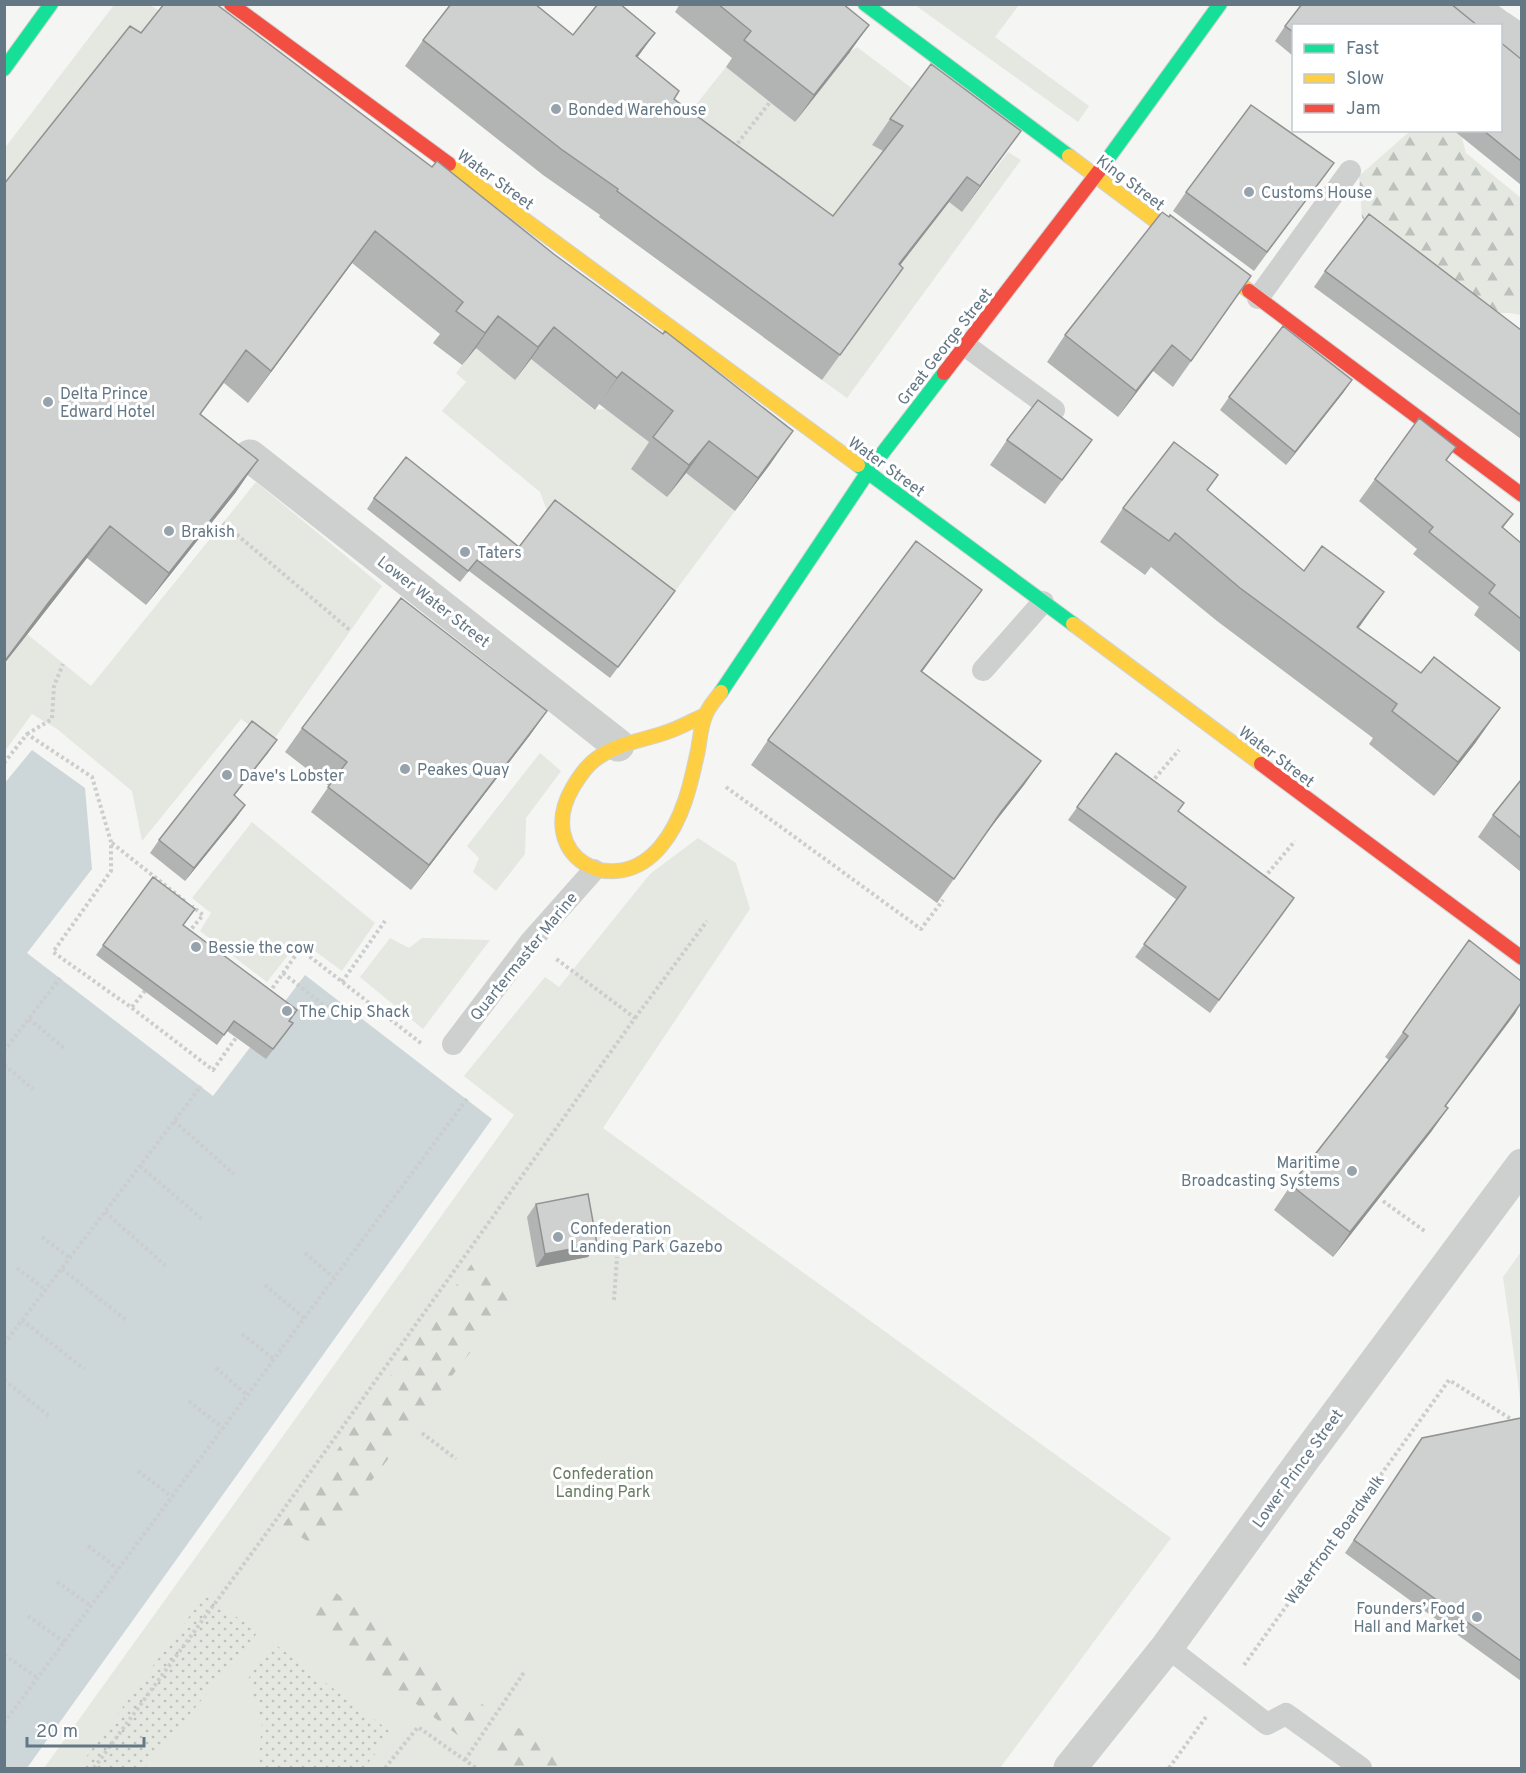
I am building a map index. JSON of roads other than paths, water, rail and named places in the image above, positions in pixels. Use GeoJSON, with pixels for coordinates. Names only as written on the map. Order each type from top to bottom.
{"type":"FeatureCollection","features":[{"type":"Feature","properties":{"kind":"street"},"geometry":{"type":"LineString","coordinates":[[4,69],[51,4]]}},
{"type":"Feature","properties":{"kind":"street","name":"Water Street"},"geometry":{"type":"LineString","coordinates":[[231,4],[868,472],[1521,958]]}},
{"type":"Feature","properties":{"kind":"street","name":"King Street"},"geometry":{"type":"LineString","coordinates":[[865,4],[1521,495]]}},
{"type":"Feature","properties":{"kind":"street","name":"Great George Street"},"geometry":{"type":"LineString","coordinates":[[594,870],[616,871],[635,866],[652,857],[666,841],[689,789],[705,716],[868,472],[1096,176],[1220,4]]}},
{"type":"Feature","properties":{"kind":"street"},"geometry":{"type":"LineString","coordinates":[[1469,4],[1496,24]]}},
{"type":"Feature","properties":{"kind":"street"},"geometry":{"type":"LineString","coordinates":[[1502,28],[1521,42]]}},
{"type":"Feature","properties":{"kind":"street","name":"Lower Water Street"},"geometry":{"type":"LineString","coordinates":[[250,456],[618,745]]}},
{"type":"Feature","properties":{"kind":"street"},"geometry":{"type":"LineString","coordinates":[[594,870],[574,855],[563,838],[560,822],[566,800],[579,777],[595,760],[618,745],[656,736],[705,716]]}},
{"type":"Feature","properties":{"kind":"street","name":"Lower Prince Street"},"geometry":{"type":"LineString","coordinates":[[1070,1768],[1167,1647],[1305,1456],[1521,1165]]}},
{"type":"Feature","properties":{"kind":"lane"},"geometry":{"type":"LineString","coordinates":[[1258,298],[1350,171]]}},
{"type":"Feature","properties":{"kind":"lane"},"geometry":{"type":"LineString","coordinates":[[966,346],[1054,410]]}},
{"type":"Feature","properties":{"kind":"lane"},"geometry":{"type":"LineString","coordinates":[[983,670],[1043,602]]}},
{"type":"Feature","properties":{"kind":"lane","name":"Quartermaster Marine"},"geometry":{"type":"LineString","coordinates":[[453,1044],[531,941],[594,870]]}},
{"type":"Feature","properties":{"kind":"lane"},"geometry":{"type":"LineString","coordinates":[[1167,1647],[1267,1725],[1286,1714],[1361,1768]]}},
{"type":"Feature","properties":{"kind":"place","name":"Bonded Warehouse"},"geometry":{"type":"Point","coordinates":[556,109]}},
{"type":"Feature","properties":{"kind":"place","name":"Customs House"},"geometry":{"type":"Point","coordinates":[1249,192]}},
{"type":"Feature","properties":{"kind":"place","name":"Delta Prince Edward Hotel"},"geometry":{"type":"Point","coordinates":[48,402]}},
{"type":"Feature","properties":{"kind":"place","name":"Brakish"},"geometry":{"type":"Point","coordinates":[169,531]}},
{"type":"Feature","properties":{"kind":"place","name":"Taters"},"geometry":{"type":"Point","coordinates":[465,552]}},
{"type":"Feature","properties":{"kind":"place","name":"Peakes Quay"},"geometry":{"type":"Point","coordinates":[405,769]}},
{"type":"Feature","properties":{"kind":"place","name":"Dave's Lobster"},"geometry":{"type":"Point","coordinates":[227,775]}},
{"type":"Feature","properties":{"kind":"place","name":"Bessie the cow"},"geometry":{"type":"Point","coordinates":[196,947]}},
{"type":"Feature","properties":{"kind":"place","name":"The Chip Shack"},"geometry":{"type":"Point","coordinates":[287,1011]}},
{"type":"Feature","properties":{"kind":"place","name":"Maritime Broadcasting Systems"},"geometry":{"type":"Point","coordinates":[1352,1171]}},
{"type":"Feature","properties":{"kind":"place","name":"Confederation Landing Park Gazebo"},"geometry":{"type":"Point","coordinates":[558,1237]}},
{"type":"Feature","properties":{"kind":"place","name":"Founders’ Food Hall and Market"},"geometry":{"type":"Point","coordinates":[1477,1617]}},
{"type":"Feature","properties":{"kind":"park label","name":"Confederation Landing Park"},"geometry":{"type":"Point","coordinates":[603,1482]}}]}
